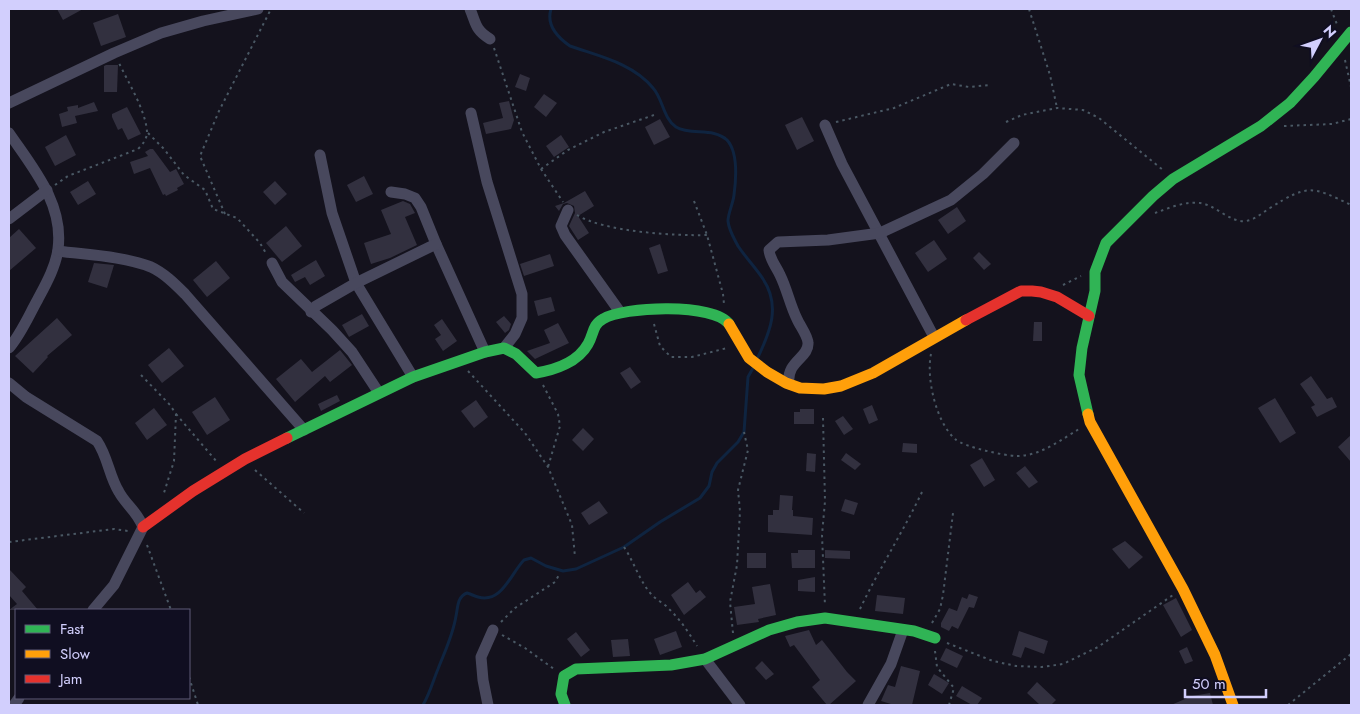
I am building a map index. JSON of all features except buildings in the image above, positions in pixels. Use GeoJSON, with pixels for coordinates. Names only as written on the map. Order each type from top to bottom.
{"type":"FeatureCollection","features":[{"type":"Feature","properties":{"kind":"street"},"geometry":{"type":"LineString","coordinates":[[9,103],[161,33],[202,21],[258,9]]}},
{"type":"Feature","properties":{"kind":"street"},"geometry":{"type":"LineString","coordinates":[[470,9],[475,26],[485,36],[490,38]]}},
{"type":"Feature","properties":{"kind":"street"},"geometry":{"type":"LineString","coordinates":[[1233,705],[1214,655],[1183,588],[1090,422],[1079,375],[1088,316],[1095,291],[1095,272],[1106,243],[1172,179],[1261,126],[1296,96],[1348,36]]}},
{"type":"Feature","properties":{"kind":"street"},"geometry":{"type":"LineString","coordinates":[[471,113],[487,182],[522,294],[522,318],[515,334],[504,348]]}},
{"type":"Feature","properties":{"kind":"street"},"geometry":{"type":"LineString","coordinates":[[825,125],[842,164],[934,337]]}},
{"type":"Feature","properties":{"kind":"street"},"geometry":{"type":"LineString","coordinates":[[9,133],[47,190],[56,210],[59,227],[58,251],[48,281],[9,348]]}},
{"type":"Feature","properties":{"kind":"street"},"geometry":{"type":"LineString","coordinates":[[789,384],[790,369],[807,349],[809,342],[796,317],[780,275],[770,258],[769,250],[778,242],[828,240],[880,233],[951,200],[983,174],[1014,143]]}},
{"type":"Feature","properties":{"kind":"street"},"geometry":{"type":"LineString","coordinates":[[320,155],[332,214],[356,283],[413,377]]}},
{"type":"Feature","properties":{"kind":"street"},"geometry":{"type":"LineString","coordinates":[[9,219],[47,190]]}},
{"type":"Feature","properties":{"kind":"street"},"geometry":{"type":"LineString","coordinates":[[391,192],[415,198],[421,207],[485,352]]}},
{"type":"Feature","properties":{"kind":"street"},"geometry":{"type":"LineString","coordinates":[[568,210],[561,226],[565,235],[620,312]]}},
{"type":"Feature","properties":{"kind":"street"},"geometry":{"type":"LineString","coordinates":[[311,312],[316,306],[356,283],[436,244]]}},
{"type":"Feature","properties":{"kind":"street"},"geometry":{"type":"LineString","coordinates":[[58,251],[128,260],[152,268],[170,279],[304,430]]}},
{"type":"Feature","properties":{"kind":"street"},"geometry":{"type":"LineString","coordinates":[[272,263],[282,282],[352,352],[379,393]]}},
{"type":"Feature","properties":{"kind":"street"},"geometry":{"type":"LineString","coordinates":[[94,609],[114,585],[143,530],[161,513],[245,459],[413,377],[485,352],[504,348],[516,354],[536,373],[549,371],[575,360],[588,344],[594,326],[605,317],[620,312],[651,310],[703,311],[725,319],[742,345],[745,354],[754,363],[789,384],[805,389],[824,388],[848,383],[870,375],[934,337],[1021,291],[1036,290],[1051,293],[1088,316]]}},
{"type":"Feature","properties":{"kind":"street"},"geometry":{"type":"LineString","coordinates":[[9,383],[26,397],[97,442],[103,449],[119,492],[139,516],[143,530]]}},
{"type":"Feature","properties":{"kind":"street"},"geometry":{"type":"LineString","coordinates":[[565,705],[562,694],[564,676],[576,669],[671,665],[704,659],[769,630],[797,622],[825,618],[930,636]]}},
{"type":"Feature","properties":{"kind":"street"},"geometry":{"type":"LineString","coordinates":[[488,705],[481,657],[493,630]]}},
{"type":"Feature","properties":{"kind":"street"},"geometry":{"type":"LineString","coordinates":[[868,705],[891,664],[903,630]]}},
{"type":"Feature","properties":{"kind":"street"},"geometry":{"type":"LineString","coordinates":[[704,659],[740,705]]}},
{"type":"Feature","properties":{"kind":"path"},"geometry":{"type":"LineString","coordinates":[[225,214],[200,156],[219,112],[272,9]]}},
{"type":"Feature","properties":{"kind":"path"},"geometry":{"type":"LineString","coordinates":[[1030,9],[1050,76],[1057,108]]}},
{"type":"Feature","properties":{"kind":"path"},"geometry":{"type":"LineString","coordinates":[[1331,9],[1348,36],[1346,63],[1351,87]]}},
{"type":"Feature","properties":{"kind":"path"},"geometry":{"type":"LineString","coordinates":[[490,38],[522,132],[541,169],[568,210],[603,226],[681,236],[708,235]]}},
{"type":"Feature","properties":{"kind":"path"},"geometry":{"type":"LineString","coordinates":[[47,190],[68,176],[138,149],[145,142],[147,133],[140,106],[114,53]]}},
{"type":"Feature","properties":{"kind":"path"},"geometry":{"type":"LineString","coordinates":[[825,125],[894,108],[951,84],[969,87],[988,85]]}},
{"type":"Feature","properties":{"kind":"path"},"geometry":{"type":"LineString","coordinates":[[1006,122],[1022,115],[1057,108],[1083,110],[1092,113],[1172,179]]}},
{"type":"Feature","properties":{"kind":"path"},"geometry":{"type":"LineString","coordinates":[[541,169],[568,150],[604,132],[658,114]]}},
{"type":"Feature","properties":{"kind":"path"},"geometry":{"type":"LineString","coordinates":[[1280,126],[1332,124],[1351,119]]}},
{"type":"Feature","properties":{"kind":"path"},"geometry":{"type":"LineString","coordinates":[[147,133],[164,149],[184,175],[205,190],[213,210],[237,218],[260,244],[272,263]]}},
{"type":"Feature","properties":{"kind":"path"},"geometry":{"type":"LineString","coordinates":[[1154,213],[1185,204],[1201,203],[1235,219],[1246,221],[1282,200],[1310,189],[1320,191],[1351,205]]}},
{"type":"Feature","properties":{"kind":"path"},"geometry":{"type":"LineString","coordinates":[[694,201],[708,235],[724,294],[725,319]]}},
{"type":"Feature","properties":{"kind":"path"},"geometry":{"type":"LineString","coordinates":[[1051,293],[1066,282],[1095,272]]}},
{"type":"Feature","properties":{"kind":"path"},"geometry":{"type":"LineString","coordinates":[[651,310],[660,346],[671,357],[692,357],[742,345]]}},
{"type":"Feature","properties":{"kind":"path"},"geometry":{"type":"LineString","coordinates":[[934,337],[929,365],[933,394],[944,425],[956,440],[977,448],[1018,456],[1044,450],[1090,422]]}},
{"type":"Feature","properties":{"kind":"path"},"geometry":{"type":"LineString","coordinates":[[459,361],[525,433],[548,467],[572,525],[575,557]]}},
{"type":"Feature","properties":{"kind":"path"},"geometry":{"type":"LineString","coordinates":[[536,373],[558,414],[560,426],[548,467]]}},
{"type":"Feature","properties":{"kind":"path"},"geometry":{"type":"LineString","coordinates":[[141,375],[225,471]]}},
{"type":"Feature","properties":{"kind":"path"},"geometry":{"type":"LineString","coordinates":[[161,513],[163,493],[174,461],[176,414]]}},
{"type":"Feature","properties":{"kind":"path"},"geometry":{"type":"LineString","coordinates":[[823,418],[825,501],[822,535],[825,618]]}},
{"type":"Feature","properties":{"kind":"path"},"geometry":{"type":"LineString","coordinates":[[734,645],[730,602],[737,565],[740,511],[738,490],[748,450],[744,432]]}},
{"type":"Feature","properties":{"kind":"path"},"geometry":{"type":"LineString","coordinates":[[245,459],[260,476],[304,513]]}},
{"type":"Feature","properties":{"kind":"path"},"geometry":{"type":"LineString","coordinates":[[854,622],[872,585],[906,526],[922,492]]}},
{"type":"Feature","properties":{"kind":"path"},"geometry":{"type":"LineString","coordinates":[[949,705],[954,688],[937,667],[930,636],[940,610],[953,513]]}},
{"type":"Feature","properties":{"kind":"path"},"geometry":{"type":"LineString","coordinates":[[9,542],[114,529],[143,530],[171,609]]}},
{"type":"Feature","properties":{"kind":"path"},"geometry":{"type":"LineString","coordinates":[[624,547],[633,561],[640,580],[652,595],[670,609],[689,633],[704,659]]}},
{"type":"Feature","properties":{"kind":"path"},"geometry":{"type":"LineString","coordinates":[[559,575],[556,582],[515,608],[493,630],[525,648],[564,676]]}},
{"type":"Feature","properties":{"kind":"path"},"geometry":{"type":"LineString","coordinates":[[930,636],[993,660],[1016,666],[1042,667],[1063,664],[1098,647],[1183,588]]}},
{"type":"Feature","properties":{"kind":"path"},"geometry":{"type":"LineString","coordinates":[[1288,705],[1351,654]]}},
{"type":"Feature","properties":{"kind":"path"},"geometry":{"type":"LineString","coordinates":[[190,680],[198,705]]}},
{"type":"Feature","properties":{"kind":"waterway"},"geometry":{"type":"LineString","coordinates":[[551,9],[551,25],[561,39],[570,46],[614,61],[636,72],[656,92],[668,119],[676,127],[682,130],[715,134],[727,140],[731,145],[735,159],[736,174],[735,189],[728,218],[729,228],[738,246],[763,279],[771,299],[772,319],[770,328],[758,357]]}},
{"type":"Feature","properties":{"kind":"waterway"},"geometry":{"type":"LineString","coordinates":[[423,705],[430,692],[448,643],[461,597],[467,593],[486,598],[493,596],[500,592],[524,560],[531,558],[546,566],[563,571],[576,569],[624,547],[660,522],[700,498],[709,486],[712,472],[717,463],[738,442],[744,432],[748,377],[753,368]]}},
{"type":"Feature","properties":{"kind":"traffic: fast"},"geometry":{"type":"LineString","coordinates":[[1088,414],[1079,375],[1082,348],[1095,291],[1095,272],[1106,243],[1153,196],[1173,179],[1261,126],[1290,103],[1351,32]]}},
{"type":"Feature","properties":{"kind":"traffic: fast"},"geometry":{"type":"LineString","coordinates":[[287,438],[413,377],[485,352],[504,348],[516,354],[536,373],[551,370],[572,360],[584,350],[599,321],[629,311],[648,309],[688,310],[720,317],[729,324]]}},
{"type":"Feature","properties":{"kind":"traffic: fast"},"geometry":{"type":"LineString","coordinates":[[565,705],[561,694],[564,676],[576,669],[671,665],[705,659],[769,630],[797,622],[825,618],[914,631],[935,638]]}},
{"type":"Feature","properties":{"kind":"traffic: slow"},"geometry":{"type":"LineString","coordinates":[[729,324],[749,358],[767,372],[786,383],[800,388],[824,389],[841,386],[873,373],[966,320]]}},
{"type":"Feature","properties":{"kind":"traffic: slow"},"geometry":{"type":"LineString","coordinates":[[1088,414],[1090,422],[1183,589],[1215,655],[1233,705]]}},
{"type":"Feature","properties":{"kind":"traffic: jam"},"geometry":{"type":"LineString","coordinates":[[966,320],[1021,291],[1041,292],[1057,297],[1089,316]]}},
{"type":"Feature","properties":{"kind":"traffic: jam"},"geometry":{"type":"LineString","coordinates":[[143,527],[193,491],[245,459],[287,438]]}}]}
